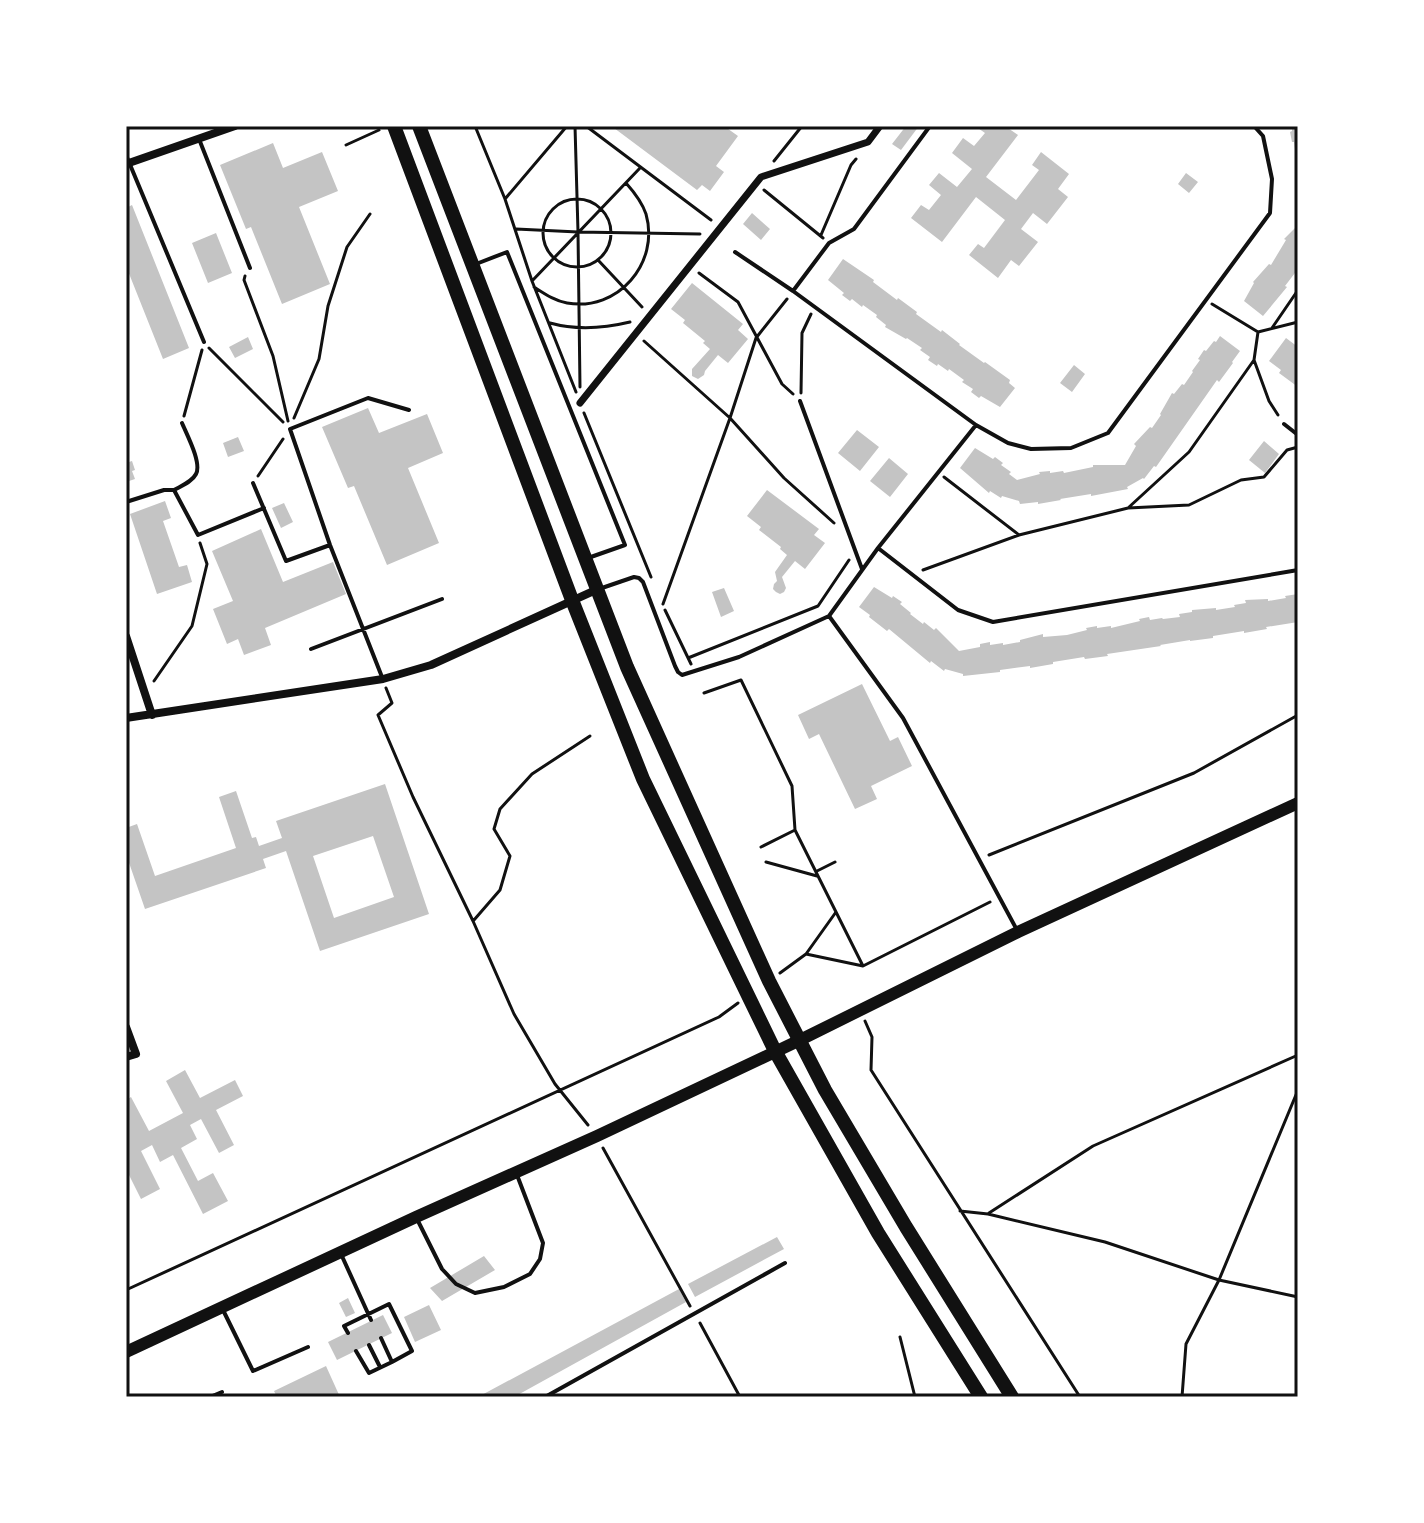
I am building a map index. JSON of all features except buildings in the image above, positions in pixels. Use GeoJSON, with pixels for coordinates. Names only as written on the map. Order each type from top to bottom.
{"type":"FeatureCollection","features":[{"type":"Feature","properties":{"kind":"main road"},"geometry":{"type":"LineString","coordinates":[[419,126],[627,667],[769,981],[798,1041],[906,1227],[1012,1397]]}},
{"type":"Feature","properties":{"kind":"main road"},"geometry":{"type":"LineString","coordinates":[[388,127],[643,779],[775,1051],[878,1233],[981,1397]]}},
{"type":"Feature","properties":{"kind":"main road"},"geometry":{"type":"LineString","coordinates":[[126,1352],[597,1136],[1018,932],[1298,803]]}},
{"type":"Feature","properties":{"kind":"street"},"geometry":{"type":"LineString","coordinates":[[127,161],[235,126]]}},
{"type":"Feature","properties":{"kind":"street"},"geometry":{"type":"LineString","coordinates":[[580,403],[758,181],[868,142],[880,126]]}},
{"type":"Feature","properties":{"kind":"street"},"geometry":{"type":"LineString","coordinates":[[126,718],[383,679],[431,665],[598,589]]}},
{"type":"Feature","properties":{"kind":"street"},"geometry":{"type":"LineString","coordinates":[[126,636],[152,715]]}},
{"type":"Feature","properties":{"kind":"street"},"geometry":{"type":"LineString","coordinates":[[126,1027],[136,1054],[126,1057]]}},
{"type":"Feature","properties":{"kind":"lane"},"geometry":{"type":"LineString","coordinates":[[793,291],[829,243],[854,229],[930,126]]}},
{"type":"Feature","properties":{"kind":"lane"},"geometry":{"type":"LineString","coordinates":[[735,252],[976,425],[1008,443],[1031,449],[1071,448],[1108,433],[1270,213],[1272,179],[1263,136],[1254,126]]}},
{"type":"Feature","properties":{"kind":"lane"},"geometry":{"type":"LineString","coordinates":[[199,139],[250,268]]}},
{"type":"Feature","properties":{"kind":"lane"},"geometry":{"type":"LineString","coordinates":[[127,161],[204,342]]}},
{"type":"Feature","properties":{"kind":"lane"},"geometry":{"type":"LineString","coordinates":[[472,265],[507,252],[625,545],[586,559]]}},
{"type":"Feature","properties":{"kind":"lane"},"geometry":{"type":"LineString","coordinates":[[383,679],[330,545],[290,429],[368,398],[409,410]]}},
{"type":"Feature","properties":{"kind":"lane"},"geometry":{"type":"LineString","coordinates":[[800,401],[862,569]]}},
{"type":"Feature","properties":{"kind":"lane"},"geometry":{"type":"LineString","coordinates":[[126,502],[164,490],[174,490],[197,473],[198,464],[182,423]]}},
{"type":"Feature","properties":{"kind":"lane"},"geometry":{"type":"LineString","coordinates":[[1284,424],[1298,435]]}},
{"type":"Feature","properties":{"kind":"lane"},"geometry":{"type":"LineString","coordinates":[[598,589],[634,577],[643,582],[675,666],[682,675],[739,657],[829,616],[878,548],[976,425]]}},
{"type":"Feature","properties":{"kind":"lane"},"geometry":{"type":"LineString","coordinates":[[253,483],[286,561],[330,545]]}},
{"type":"Feature","properties":{"kind":"lane"},"geometry":{"type":"LineString","coordinates":[[174,490],[198,535],[264,508]]}},
{"type":"Feature","properties":{"kind":"lane"},"geometry":{"type":"LineString","coordinates":[[878,548],[958,610],[993,622],[1298,570]]}},
{"type":"Feature","properties":{"kind":"lane"},"geometry":{"type":"LineString","coordinates":[[311,649],[442,599]]}},
{"type":"Feature","properties":{"kind":"lane"},"geometry":{"type":"LineString","coordinates":[[829,616],[903,718],[1018,932]]}},
{"type":"Feature","properties":{"kind":"lane"},"geometry":{"type":"LineString","coordinates":[[416,1217],[442,1269],[456,1284],[475,1293],[504,1287],[530,1274],[540,1259],[543,1243],[516,1173]]}},
{"type":"Feature","properties":{"kind":"lane"},"geometry":{"type":"LineString","coordinates":[[340,1252],[371,1320]]}},
{"type":"Feature","properties":{"kind":"lane"},"geometry":{"type":"LineString","coordinates":[[545,1397],[785,1263]]}},
{"type":"Feature","properties":{"kind":"lane"},"geometry":{"type":"LineString","coordinates":[[348,1333],[344,1326],[389,1304],[412,1351],[369,1373],[356,1351]]}},
{"type":"Feature","properties":{"kind":"lane"},"geometry":{"type":"LineString","coordinates":[[222,1308],[253,1371],[308,1347]]}},
{"type":"Feature","properties":{"kind":"lane"},"geometry":{"type":"LineString","coordinates":[[356,1320],[360,1327]]}},
{"type":"Feature","properties":{"kind":"lane"},"geometry":{"type":"LineString","coordinates":[[381,1338],[392,1362]]}},
{"type":"Feature","properties":{"kind":"lane"},"geometry":{"type":"LineString","coordinates":[[369,1345],[380,1368]]}},
{"type":"Feature","properties":{"kind":"lane"},"geometry":{"type":"LineString","coordinates":[[210,1397],[222,1392]]}},
{"type":"Feature","properties":{"kind":"path"},"geometry":{"type":"LineString","coordinates":[[505,199],[567,126]]}},
{"type":"Feature","properties":{"kind":"path"},"geometry":{"type":"LineString","coordinates":[[575,126],[580,403]]}},
{"type":"Feature","properties":{"kind":"path"},"geometry":{"type":"LineString","coordinates":[[586,126],[718,231]]}},
{"type":"Feature","properties":{"kind":"path"},"geometry":{"type":"LineString","coordinates":[[802,126],[758,181],[829,243]]}},
{"type":"Feature","properties":{"kind":"path"},"geometry":{"type":"LineString","coordinates":[[346,145],[388,127]]}},
{"type":"Feature","properties":{"kind":"path"},"geometry":{"type":"LineString","coordinates":[[821,236],[851,165],[868,142]]}},
{"type":"Feature","properties":{"kind":"path"},"geometry":{"type":"LineString","coordinates":[[532,281],[641,168]]}},
{"type":"Feature","properties":{"kind":"path"},"geometry":{"type":"LineString","coordinates":[[534,287],[549,297],[578,304],[602,300],[632,280],[642,265],[649,232],[645,212],[626,183]]}},
{"type":"Feature","properties":{"kind":"path"},"geometry":{"type":"LineString","coordinates":[[576,199],[590,201],[601,209],[609,219],[611,231],[609,246],[598,260],[577,267],[564,265],[554,258],[545,246],[543,230],[545,220],[556,206],[576,199]]}},
{"type":"Feature","properties":{"kind":"path"},"geometry":{"type":"LineString","coordinates":[[253,483],[290,429],[319,359],[328,306],[347,247],[370,214]]}},
{"type":"Feature","properties":{"kind":"path"},"geometry":{"type":"LineString","coordinates":[[516,229],[718,231]]}},
{"type":"Feature","properties":{"kind":"path"},"geometry":{"type":"LineString","coordinates":[[548,322],[579,327],[616,326],[649,315],[598,260]]}},
{"type":"Feature","properties":{"kind":"path"},"geometry":{"type":"LineString","coordinates":[[689,266],[738,302],[782,384],[800,401]]}},
{"type":"Feature","properties":{"kind":"path"},"geometry":{"type":"LineString","coordinates":[[250,268],[244,280],[273,356],[290,429]]}},
{"type":"Feature","properties":{"kind":"path"},"geometry":{"type":"LineString","coordinates":[[1272,328],[1298,290]]}},
{"type":"Feature","properties":{"kind":"path"},"geometry":{"type":"LineString","coordinates":[[663,604],[756,338],[793,291]]}},
{"type":"Feature","properties":{"kind":"path"},"geometry":{"type":"LineString","coordinates":[[1206,300],[1258,332],[1298,322]]}},
{"type":"Feature","properties":{"kind":"path"},"geometry":{"type":"LineString","coordinates":[[800,401],[802,333],[814,306]]}},
{"type":"Feature","properties":{"kind":"path"},"geometry":{"type":"LineString","coordinates":[[1128,508],[1189,452],[1254,360],[1258,332]]}},
{"type":"Feature","properties":{"kind":"path"},"geometry":{"type":"LineString","coordinates":[[635,333],[730,418],[784,478],[837,526]]}},
{"type":"Feature","properties":{"kind":"path"},"geometry":{"type":"LineString","coordinates":[[204,342],[290,429]]}},
{"type":"Feature","properties":{"kind":"path"},"geometry":{"type":"LineString","coordinates":[[182,423],[204,342]]}},
{"type":"Feature","properties":{"kind":"path"},"geometry":{"type":"LineString","coordinates":[[1254,360],[1269,401],[1284,424]]}},
{"type":"Feature","properties":{"kind":"path"},"geometry":{"type":"LineString","coordinates":[[911,574],[1019,535],[1128,508],[1189,505],[1241,480],[1264,477],[1287,450],[1298,447]]}},
{"type":"Feature","properties":{"kind":"path"},"geometry":{"type":"LineString","coordinates":[[938,472],[1019,535]]}},
{"type":"Feature","properties":{"kind":"path"},"geometry":{"type":"LineString","coordinates":[[145,694],[192,626],[207,564],[198,535]]}},
{"type":"Feature","properties":{"kind":"path"},"geometry":{"type":"LineString","coordinates":[[688,658],[818,606],[850,559]]}},
{"type":"Feature","properties":{"kind":"path"},"geometry":{"type":"LineString","coordinates":[[383,679],[392,703],[378,715],[514,1014],[560,1090],[597,1136],[740,1397]]}},
{"type":"Feature","properties":{"kind":"path"},"geometry":{"type":"LineString","coordinates":[[704,693],[741,680],[792,786],[795,830],[863,966]]}},
{"type":"Feature","properties":{"kind":"path"},"geometry":{"type":"LineString","coordinates":[[978,860],[1194,773],[1298,715]]}},
{"type":"Feature","properties":{"kind":"path"},"geometry":{"type":"LineString","coordinates":[[473,921],[500,890],[510,856],[494,829],[500,809],[532,774],[590,736]]}},
{"type":"Feature","properties":{"kind":"path"},"geometry":{"type":"LineString","coordinates":[[761,847],[795,830]]}},
{"type":"Feature","properties":{"kind":"path"},"geometry":{"type":"LineString","coordinates":[[766,862],[816,874],[835,862]]}},
{"type":"Feature","properties":{"kind":"path"},"geometry":{"type":"LineString","coordinates":[[806,954],[863,966],[998,898]]}},
{"type":"Feature","properties":{"kind":"path"},"geometry":{"type":"LineString","coordinates":[[776,975],[806,954],[836,912]]}},
{"type":"Feature","properties":{"kind":"path"},"geometry":{"type":"LineString","coordinates":[[126,1290],[719,1017],[738,1003]]}},
{"type":"Feature","properties":{"kind":"path"},"geometry":{"type":"LineString","coordinates":[[859,1010],[872,1037],[871,1070],[1080,1397]]}},
{"type":"Feature","properties":{"kind":"path"},"geometry":{"type":"LineString","coordinates":[[988,1214],[1093,1146],[1298,1055]]}},
{"type":"Feature","properties":{"kind":"path"},"geometry":{"type":"LineString","coordinates":[[1182,1397],[1186,1344],[1219,1280],[1298,1090]]}},
{"type":"Feature","properties":{"kind":"path"},"geometry":{"type":"LineString","coordinates":[[961,1211],[988,1214],[1105,1242],[1219,1280],[1298,1297]]}},
{"type":"Feature","properties":{"kind":"path"},"geometry":{"type":"LineString","coordinates":[[900,1337],[915,1397]]}}]}
